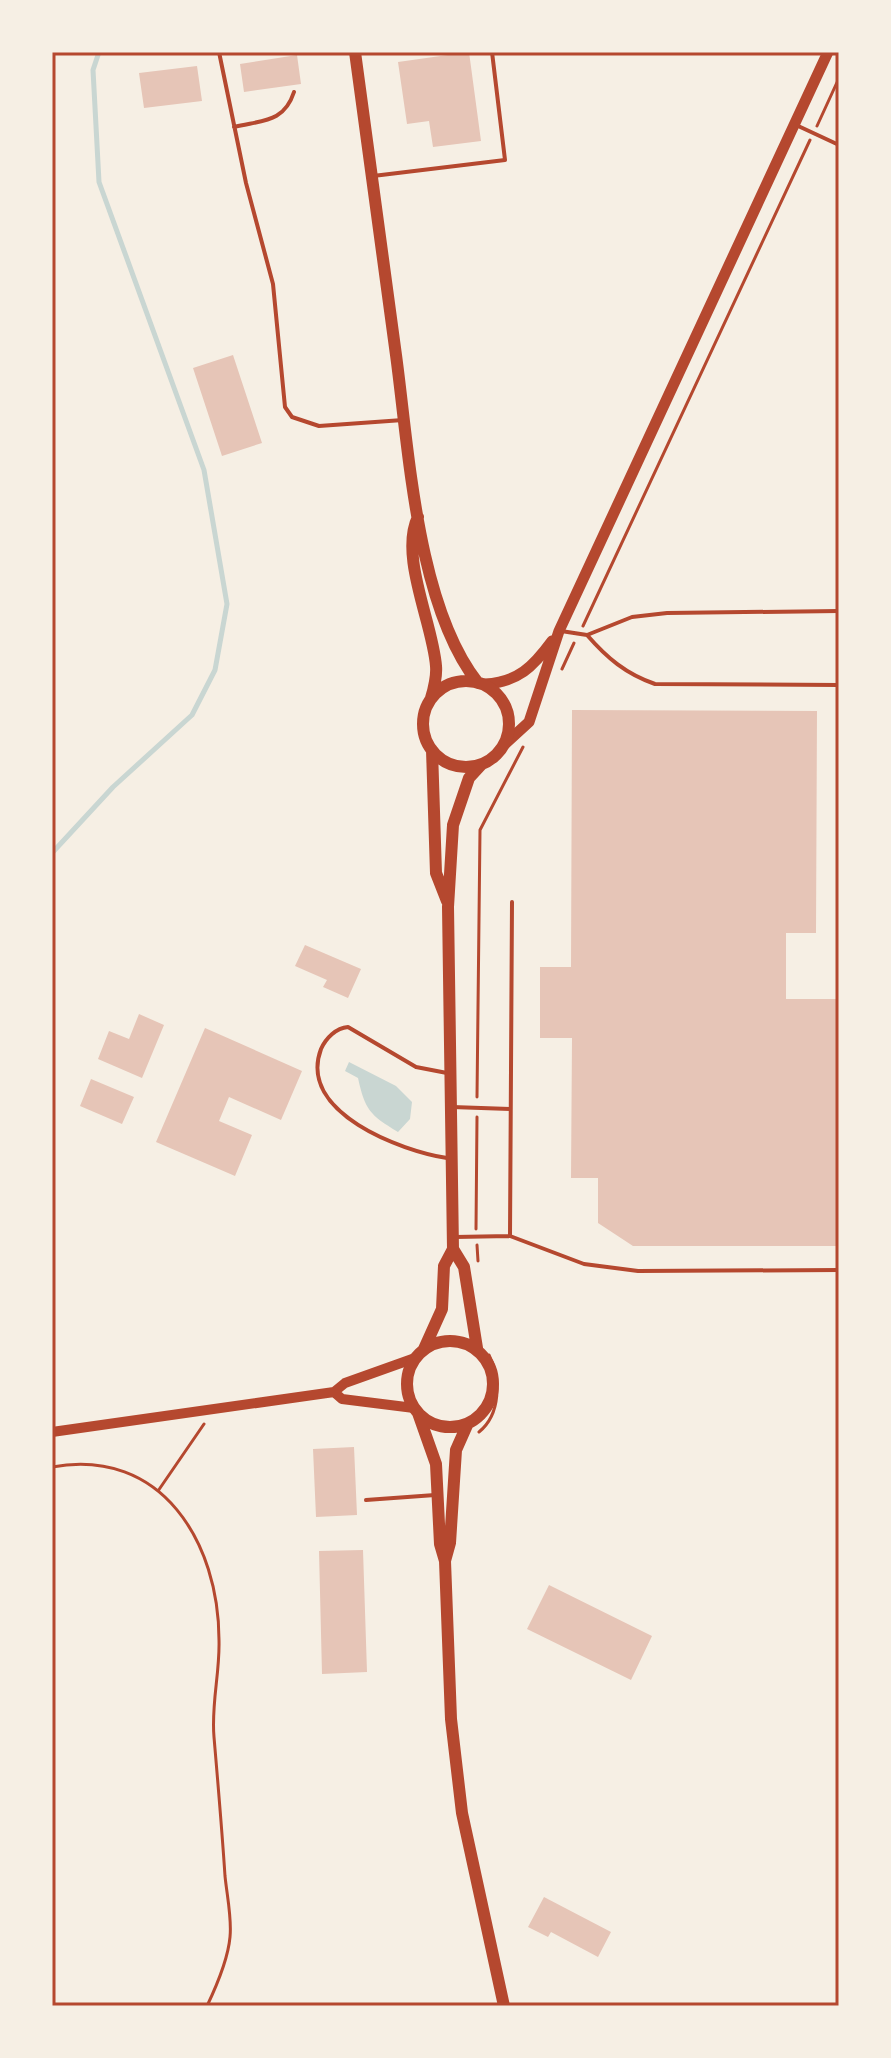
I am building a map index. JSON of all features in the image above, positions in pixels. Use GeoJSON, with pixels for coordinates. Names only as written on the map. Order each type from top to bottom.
{"type":"FeatureCollection","features":[{"type":"Feature","properties":{"kind":"main road"},"geometry":{"type":"LineString","coordinates":[[355,52],[418,517],[446,625],[459,658],[481,684],[505,703],[509,716],[505,744]]}},
{"type":"Feature","properties":{"kind":"main road"},"geometry":{"type":"LineString","coordinates":[[445,1561],[450,1543],[456,1450],[468,1423],[484,1409],[492,1390],[490,1370],[480,1347],[464,1267],[453,1244],[449,1159],[448,907],[453,825],[469,778],[529,722],[559,631],[828,52]]}},
{"type":"Feature","properties":{"kind":"main road"},"geometry":{"type":"LineString","coordinates":[[418,517],[412,530],[417,581],[436,666],[431,700],[423,720],[424,735],[432,750],[454,766],[481,765]]}},
{"type":"Feature","properties":{"kind":"main road"},"geometry":{"type":"LineString","coordinates":[[431,700],[445,686],[458,681],[504,683],[523,675],[559,631]]}},
{"type":"Feature","properties":{"kind":"main road"},"geometry":{"type":"LineString","coordinates":[[432,750],[436,873],[448,907]]}},
{"type":"Feature","properties":{"kind":"main road"},"geometry":{"type":"LineString","coordinates":[[453,1244],[444,1266],[442,1309],[407,1388],[436,1464],[440,1544],[445,1561],[451,1719],[462,1813],[504,2006]]}},
{"type":"Feature","properties":{"kind":"main road"},"geometry":{"type":"LineString","coordinates":[[420,1354],[451,1341],[480,1347]]}},
{"type":"Feature","properties":{"kind":"main road"},"geometry":{"type":"LineString","coordinates":[[416,1411],[438,1425],[468,1423]]}},
{"type":"Feature","properties":{"kind":"street"},"geometry":{"type":"LineString","coordinates":[[52,1432],[334,1392],[345,1383],[420,1354]]}},
{"type":"Feature","properties":{"kind":"street"},"geometry":{"type":"LineString","coordinates":[[334,1392],[342,1399],[416,1411]]}},
{"type":"Feature","properties":{"kind":"lane"},"geometry":{"type":"LineString","coordinates":[[219,52],[273,284],[285,407],[292,417],[319,426],[405,420]]}},
{"type":"Feature","properties":{"kind":"lane"},"geometry":{"type":"LineString","coordinates":[[372,177],[505,160],[492,52]]}},
{"type":"Feature","properties":{"kind":"lane"},"geometry":{"type":"LineString","coordinates":[[234,127],[281,116],[289,108],[294,92]]}},
{"type":"Feature","properties":{"kind":"lane"},"geometry":{"type":"LineString","coordinates":[[794,124],[839,145]]}},
{"type":"Feature","properties":{"kind":"lane"},"geometry":{"type":"LineString","coordinates":[[587,635],[632,617],[667,613],[839,611]]}},
{"type":"Feature","properties":{"kind":"lane"},"geometry":{"type":"LineString","coordinates":[[559,631],[587,635],[607,658],[634,676],[655,684],[839,685]]}},
{"type":"Feature","properties":{"kind":"lane"},"geometry":{"type":"LineString","coordinates":[[510,1236],[512,902]]}},
{"type":"Feature","properties":{"kind":"lane"},"geometry":{"type":"LineString","coordinates":[[449,1159],[398,1145],[346,1119],[322,1082],[319,1057],[330,1036],[348,1027],[416,1067],[450,1073]]}},
{"type":"Feature","properties":{"kind":"lane"},"geometry":{"type":"LineString","coordinates":[[449,1107],[510,1109]]}},
{"type":"Feature","properties":{"kind":"lane"},"geometry":{"type":"LineString","coordinates":[[453,1244],[476,1237],[510,1236],[584,1264],[638,1271],[839,1270]]}},
{"type":"Feature","properties":{"kind":"lane"},"geometry":{"type":"LineString","coordinates":[[366,1500],[438,1495]]}},
{"type":"Feature","properties":{"kind":"path"},"geometry":{"type":"LineString","coordinates":[[556,681],[839,78]]}},
{"type":"Feature","properties":{"kind":"path"},"geometry":{"type":"LineString","coordinates":[[478,1268],[480,830],[523,747]]}},
{"type":"Feature","properties":{"kind":"path"},"geometry":{"type":"LineString","coordinates":[[456,1450],[488,1425],[497,1399],[496,1369],[480,1347]]}},
{"type":"Feature","properties":{"kind":"path"},"geometry":{"type":"LineString","coordinates":[[158,1491],[204,1424]]}},
{"type":"Feature","properties":{"kind":"path"},"geometry":{"type":"LineString","coordinates":[[52,1467],[100,1466],[137,1478],[158,1491],[195,1531],[214,1590],[219,1641],[212,1709],[230,1937],[219,1979],[207,2006]]}},
{"type":"Feature","properties":{"kind":"shaded area"},"geometry":{"type":"Polygon","coordinates":[[[349,1062],[396,1086],[412,1102],[410,1119],[398,1132],[370,1111],[358,1078],[345,1071],[349,1062]]]}},
{"type":"Feature","properties":{"kind":"building"},"geometry":{"type":"Polygon","coordinates":[[[469,52],[481,141],[433,147],[429,121],[407,124],[398,62],[469,52]]]}},
{"type":"Feature","properties":{"kind":"building"},"geometry":{"type":"Polygon","coordinates":[[[297,55],[301,84],[244,92],[240,64],[297,55]]]}},
{"type":"Feature","properties":{"kind":"building"},"geometry":{"type":"Polygon","coordinates":[[[197,66],[202,101],[144,108],[139,73],[197,66]]]}},
{"type":"Feature","properties":{"kind":"building"},"geometry":{"type":"Polygon","coordinates":[[[233,355],[262,443],[222,456],[193,368],[233,355]]]}},
{"type":"Feature","properties":{"kind":"building"},"geometry":{"type":"Polygon","coordinates":[[[572,710],[817,711],[816,933],[786,933],[786,999],[839,999],[839,1246],[633,1246],[598,1223],[598,1178],[571,1178],[572,1038],[540,1038],[540,967],[571,967],[572,710]]]}},
{"type":"Feature","properties":{"kind":"building"},"geometry":{"type":"Polygon","coordinates":[[[305,945],[361,969],[348,998],[323,987],[327,980],[295,966],[305,945]]]}},
{"type":"Feature","properties":{"kind":"building"},"geometry":{"type":"Polygon","coordinates":[[[139,1014],[164,1025],[142,1078],[98,1059],[109,1031],[129,1039],[139,1014]]]}},
{"type":"Feature","properties":{"kind":"building"},"geometry":{"type":"Polygon","coordinates":[[[205,1028],[302,1071],[281,1120],[229,1097],[219,1121],[252,1135],[235,1176],[156,1142],[205,1028]]]}},
{"type":"Feature","properties":{"kind":"building"},"geometry":{"type":"Polygon","coordinates":[[[91,1079],[134,1097],[122,1124],[80,1106],[91,1079]]]}},
{"type":"Feature","properties":{"kind":"building"},"geometry":{"type":"Polygon","coordinates":[[[354,1447],[357,1515],[316,1517],[313,1449],[354,1447]]]}},
{"type":"Feature","properties":{"kind":"building"},"geometry":{"type":"Polygon","coordinates":[[[363,1550],[367,1672],[322,1674],[319,1551],[363,1550]]]}},
{"type":"Feature","properties":{"kind":"building"},"geometry":{"type":"Polygon","coordinates":[[[549,1585],[652,1636],[631,1680],[527,1629],[549,1585]]]}},
{"type":"Feature","properties":{"kind":"building"},"geometry":{"type":"Polygon","coordinates":[[[544,1897],[611,1932],[598,1957],[551,1932],[548,1937],[528,1927],[544,1897]]]}},
{"type":"Feature","properties":{"kind":"waterway"},"geometry":{"type":"LineString","coordinates":[[52,853],[113,787],[192,715],[215,670],[227,604],[204,470],[99,182],[93,70],[99,52]]}}]}
